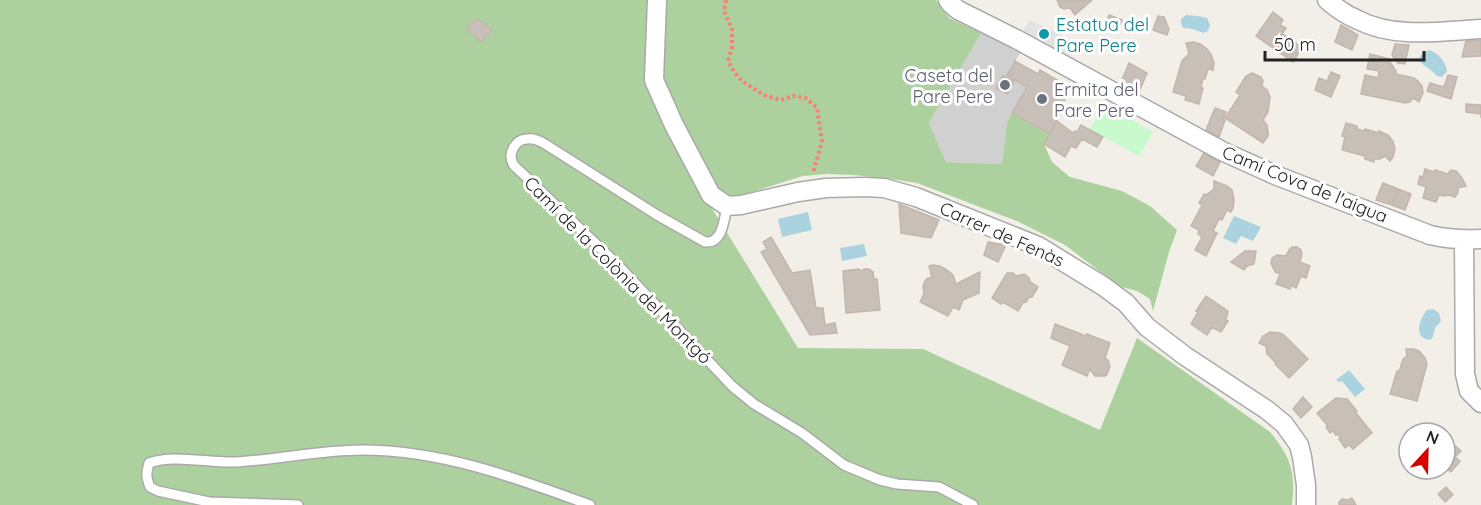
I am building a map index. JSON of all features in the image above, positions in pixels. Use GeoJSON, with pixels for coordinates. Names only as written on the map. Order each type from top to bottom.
{"type":"FeatureCollection","features":[{"type":"Feature","properties":{"kind":"street"},"geometry":{"type":"LineString","coordinates":[[657,0],[654,80],[674,125],[711,195],[727,206]]}},
{"type":"Feature","properties":{"kind":"street","name":"Camí Cova de l'aigua"},"geometry":{"type":"LineString","coordinates":[[948,0],[958,10],[1222,151],[1275,175],[1430,235],[1444,239],[1472,239]]}},
{"type":"Feature","properties":{"kind":"street"},"geometry":{"type":"LineString","coordinates":[[1327,0],[1359,21],[1389,30],[1481,28]]}},
{"type":"Feature","properties":{"kind":"street","name":"Carrer de Fenàs"},"geometry":{"type":"LineString","coordinates":[[727,206],[826,188],[884,188],[916,197],[1038,246],[1081,271],[1126,303],[1148,327],[1185,356],[1268,410],[1284,424],[1299,445],[1306,485],[1306,505]]}},
{"type":"Feature","properties":{"kind":"street"},"geometry":{"type":"LineString","coordinates":[[1472,239],[1465,374],[1470,391],[1481,403]]}},
{"type":"Feature","properties":{"kind":"lane","name":"Camí de la Colònia del Montgó"},"geometry":{"type":"LineString","coordinates":[[727,206],[720,234],[711,243],[705,242],[657,215],[546,144],[526,138],[514,145],[512,151],[513,164],[618,265],[732,386],[754,404],[802,433],[844,465],[880,480],[897,484],[939,486],[973,505]]}},
{"type":"Feature","properties":{"kind":"lane"},"geometry":{"type":"LineString","coordinates":[[298,505],[208,502],[158,491],[150,487],[146,477],[149,463],[165,459],[230,462],[361,450],[395,452],[433,456],[473,465],[590,505]]}},
{"type":"Feature","properties":{"kind":"path"},"geometry":{"type":"LineString","coordinates":[[726,0],[724,11],[732,29],[732,47],[728,61],[734,72],[742,81],[764,95],[781,100],[794,96],[806,98],[817,108],[822,141],[809,190]]}},
{"type":"Feature","properties":{"kind":"shaded area"},"geometry":{"type":"Polygon","coordinates":[[[1029,20],[1076,42],[1069,57],[1022,35],[1029,20]]]}},
{"type":"Feature","properties":{"kind":"shaded area"},"geometry":{"type":"Polygon","coordinates":[[[981,33],[1020,53],[1007,75],[1027,87],[1007,122],[1002,164],[946,162],[929,123],[981,33]]]}},
{"type":"Feature","properties":{"kind":"green space"},"geometry":{"type":"Polygon","coordinates":[[[0,0],[936,0],[949,18],[981,33],[929,123],[946,162],[1002,164],[1007,122],[1012,113],[1050,134],[1044,144],[1052,162],[1070,177],[1122,191],[1150,206],[1177,230],[1153,311],[1150,299],[1137,291],[1119,286],[1065,245],[1019,222],[917,183],[854,175],[803,176],[742,195],[721,199],[710,205],[798,348],[923,349],[1100,430],[1137,338],[1270,432],[1283,449],[1290,466],[1293,484],[1292,505],[0,505],[0,0]]]}},
{"type":"Feature","properties":{"kind":"green space"},"geometry":{"type":"Polygon","coordinates":[[[1104,104],[1153,132],[1139,156],[1090,129],[1104,104]]]}},
{"type":"Feature","properties":{"kind":"water"},"geometry":{"type":"Polygon","coordinates":[[[1186,15],[1207,18],[1210,25],[1208,31],[1203,33],[1183,28],[1181,19],[1186,15]]]}},
{"type":"Feature","properties":{"kind":"water"},"geometry":{"type":"Polygon","coordinates":[[[1429,50],[1439,55],[1445,64],[1447,71],[1442,77],[1437,76],[1420,60],[1422,54],[1429,50]]]}},
{"type":"Feature","properties":{"kind":"water"},"geometry":{"type":"Polygon","coordinates":[[[808,212],[812,230],[782,237],[778,219],[808,212]]]}},
{"type":"Feature","properties":{"kind":"water"},"geometry":{"type":"Polygon","coordinates":[[[1234,216],[1261,227],[1253,241],[1241,236],[1236,244],[1223,238],[1234,216]]]}},
{"type":"Feature","properties":{"kind":"water"},"geometry":{"type":"Polygon","coordinates":[[[864,244],[867,256],[842,261],[840,248],[864,244]]]}},
{"type":"Feature","properties":{"kind":"water"},"geometry":{"type":"Polygon","coordinates":[[[1433,309],[1439,313],[1441,321],[1430,340],[1421,336],[1419,328],[1424,314],[1427,310],[1433,309]]]}},
{"type":"Feature","properties":{"kind":"water"},"geometry":{"type":"Polygon","coordinates":[[[1349,370],[1365,389],[1355,397],[1342,381],[1336,380],[1349,370]]]}},
{"type":"Feature","properties":{"kind":"building"},"geometry":{"type":"Polygon","coordinates":[[[1057,0],[1092,0],[1075,15],[1070,8],[1060,7],[1057,0]]]}},
{"type":"Feature","properties":{"kind":"building"},"geometry":{"type":"Polygon","coordinates":[[[1273,12],[1283,20],[1280,25],[1286,28],[1282,34],[1298,45],[1298,54],[1293,62],[1256,36],[1273,12]]]}},
{"type":"Feature","properties":{"kind":"building"},"geometry":{"type":"Polygon","coordinates":[[[1109,15],[1122,20],[1117,31],[1105,26],[1109,15]]]}},
{"type":"Feature","properties":{"kind":"building"},"geometry":{"type":"Polygon","coordinates":[[[1158,16],[1164,17],[1169,29],[1167,35],[1153,30],[1158,16]]]}},
{"type":"Feature","properties":{"kind":"building"},"geometry":{"type":"Polygon","coordinates":[[[477,18],[492,30],[481,42],[466,29],[477,18]]]}},
{"type":"Feature","properties":{"kind":"building"},"geometry":{"type":"Polygon","coordinates":[[[1341,25],[1358,35],[1352,50],[1335,42],[1341,25]]]}},
{"type":"Feature","properties":{"kind":"building"},"geometry":{"type":"Polygon","coordinates":[[[1481,40],[1481,56],[1462,57],[1466,41],[1481,40]]]}},
{"type":"Feature","properties":{"kind":"building"},"geometry":{"type":"Polygon","coordinates":[[[1193,42],[1206,48],[1214,63],[1213,70],[1208,69],[1205,79],[1203,78],[1199,104],[1185,100],[1186,96],[1173,92],[1182,61],[1189,54],[1186,43],[1193,42]]]}},
{"type":"Feature","properties":{"kind":"building"},"geometry":{"type":"Polygon","coordinates":[[[1395,44],[1409,45],[1405,64],[1398,63],[1392,55],[1395,44]]]}},
{"type":"Feature","properties":{"kind":"building"},"geometry":{"type":"Polygon","coordinates":[[[1370,54],[1390,59],[1396,74],[1418,81],[1423,93],[1419,102],[1413,98],[1410,102],[1405,103],[1361,94],[1365,75],[1378,78],[1379,71],[1367,69],[1370,54]]]}},
{"type":"Feature","properties":{"kind":"building","name":"Ermita del Pare Pere"},"geometry":{"type":"Polygon","coordinates":[[[1015,61],[1038,74],[1040,70],[1059,81],[1057,85],[1069,93],[1050,134],[1012,113],[1027,87],[1007,75],[1015,61]]]}},
{"type":"Feature","properties":{"kind":"building"},"geometry":{"type":"Polygon","coordinates":[[[1129,63],[1147,73],[1139,92],[1121,82],[1129,63]]]}},
{"type":"Feature","properties":{"kind":"building"},"geometry":{"type":"Polygon","coordinates":[[[1331,72],[1340,76],[1331,97],[1315,90],[1319,78],[1327,81],[1331,72]]]}},
{"type":"Feature","properties":{"kind":"building"},"geometry":{"type":"Polygon","coordinates":[[[1252,73],[1261,77],[1262,86],[1270,97],[1268,112],[1263,120],[1267,125],[1268,136],[1263,143],[1225,118],[1240,95],[1236,92],[1246,76],[1252,73]]]}},
{"type":"Feature","properties":{"kind":"building"},"geometry":{"type":"Polygon","coordinates":[[[1448,75],[1457,77],[1451,99],[1427,91],[1430,83],[1444,87],[1448,75]]]}},
{"type":"Feature","properties":{"kind":"building","name":"Caseta del Pare Pere"},"geometry":{"type":"Polygon","coordinates":[[[1003,76],[1014,81],[1007,94],[996,88],[1003,76]]]}},
{"type":"Feature","properties":{"kind":"building"},"geometry":{"type":"Polygon","coordinates":[[[1466,104],[1481,105],[1481,114],[1466,112],[1466,104]]]}},
{"type":"Feature","properties":{"kind":"building"},"geometry":{"type":"Polygon","coordinates":[[[1215,108],[1226,112],[1219,137],[1206,130],[1215,108]]]}},
{"type":"Feature","properties":{"kind":"building"},"geometry":{"type":"Polygon","coordinates":[[[1057,121],[1073,133],[1077,132],[1081,125],[1103,137],[1097,147],[1082,139],[1076,148],[1071,146],[1065,157],[1044,144],[1057,121]]]}},
{"type":"Feature","properties":{"kind":"building"},"geometry":{"type":"Polygon","coordinates":[[[1346,123],[1364,131],[1365,129],[1379,133],[1379,131],[1388,135],[1395,149],[1390,161],[1385,156],[1374,159],[1374,162],[1365,159],[1365,156],[1342,150],[1345,137],[1342,136],[1346,123]]]}},
{"type":"Feature","properties":{"kind":"building"},"geometry":{"type":"Polygon","coordinates":[[[1204,153],[1220,162],[1213,176],[1196,166],[1204,153]]]}},
{"type":"Feature","properties":{"kind":"building"},"geometry":{"type":"Polygon","coordinates":[[[1425,169],[1448,174],[1451,170],[1456,171],[1466,186],[1458,188],[1455,197],[1439,195],[1436,202],[1423,198],[1426,187],[1418,184],[1425,169]]]}},
{"type":"Feature","properties":{"kind":"building"},"geometry":{"type":"Polygon","coordinates":[[[1214,181],[1232,190],[1234,200],[1231,212],[1227,210],[1213,231],[1217,233],[1206,256],[1195,250],[1202,237],[1198,234],[1199,230],[1191,226],[1202,205],[1199,203],[1204,194],[1214,189],[1214,181]]]}},
{"type":"Feature","properties":{"kind":"building"},"geometry":{"type":"Polygon","coordinates":[[[1383,183],[1398,189],[1392,205],[1376,200],[1383,183]]]}},
{"type":"Feature","properties":{"kind":"building"},"geometry":{"type":"Polygon","coordinates":[[[1398,189],[1411,194],[1405,210],[1392,205],[1398,189]]]}},
{"type":"Feature","properties":{"kind":"building"},"geometry":{"type":"Polygon","coordinates":[[[899,204],[939,220],[931,238],[901,233],[899,204]]]}},
{"type":"Feature","properties":{"kind":"building"},"geometry":{"type":"Polygon","coordinates":[[[771,237],[792,273],[810,270],[816,308],[823,308],[825,325],[835,323],[837,333],[810,335],[761,252],[767,249],[763,242],[771,237]]]}},
{"type":"Feature","properties":{"kind":"building"},"geometry":{"type":"Polygon","coordinates":[[[988,242],[1006,245],[998,262],[984,255],[988,242]]]}},
{"type":"Feature","properties":{"kind":"building"},"geometry":{"type":"Polygon","coordinates":[[[1292,247],[1301,250],[1300,262],[1310,266],[1306,278],[1301,276],[1296,288],[1291,285],[1290,289],[1276,284],[1280,274],[1275,272],[1271,263],[1272,258],[1277,255],[1286,256],[1292,247]]]}},
{"type":"Feature","properties":{"kind":"building"},"geometry":{"type":"Polygon","coordinates":[[[1245,251],[1256,251],[1254,264],[1247,266],[1244,270],[1231,262],[1245,251]]]}},
{"type":"Feature","properties":{"kind":"building"},"geometry":{"type":"Polygon","coordinates":[[[929,266],[947,270],[953,275],[956,284],[980,272],[979,293],[963,300],[959,310],[953,307],[948,316],[920,302],[924,294],[925,281],[932,278],[929,266]]]}},
{"type":"Feature","properties":{"kind":"building"},"geometry":{"type":"Polygon","coordinates":[[[859,269],[861,271],[869,269],[873,272],[874,279],[877,279],[880,310],[846,313],[843,271],[859,269]]]}},
{"type":"Feature","properties":{"kind":"building"},"geometry":{"type":"Polygon","coordinates":[[[1007,273],[1013,273],[1016,276],[1024,274],[1038,287],[1018,311],[992,298],[1007,273]]]}},
{"type":"Feature","properties":{"kind":"building"},"geometry":{"type":"Polygon","coordinates":[[[1206,296],[1228,311],[1226,320],[1228,321],[1221,332],[1212,327],[1207,335],[1191,324],[1206,296]]]}},
{"type":"Feature","properties":{"kind":"building"},"geometry":{"type":"Polygon","coordinates":[[[1055,324],[1110,343],[1105,358],[1110,366],[1105,376],[1095,376],[1090,369],[1087,376],[1062,365],[1070,346],[1051,338],[1055,324]]]}},
{"type":"Feature","properties":{"kind":"building"},"geometry":{"type":"Polygon","coordinates":[[[1270,332],[1284,335],[1308,359],[1289,378],[1267,354],[1266,346],[1259,343],[1263,336],[1270,332]]]}},
{"type":"Feature","properties":{"kind":"building"},"geometry":{"type":"Polygon","coordinates":[[[1406,349],[1419,351],[1427,364],[1417,401],[1390,394],[1397,371],[1399,372],[1403,359],[1407,356],[1406,349]]]}},
{"type":"Feature","properties":{"kind":"building"},"geometry":{"type":"Polygon","coordinates":[[[1303,397],[1312,407],[1301,418],[1293,409],[1303,397]]]}},
{"type":"Feature","properties":{"kind":"building"},"geometry":{"type":"Polygon","coordinates":[[[1336,398],[1347,399],[1372,433],[1353,449],[1349,445],[1345,448],[1337,434],[1333,431],[1330,433],[1326,427],[1328,426],[1317,413],[1336,398]]]}},
{"type":"Feature","properties":{"kind":"building"},"geometry":{"type":"Polygon","coordinates":[[[1446,487],[1453,495],[1445,502],[1438,494],[1446,487]]]}},
{"type":"Feature","properties":{"kind":"building"},"geometry":{"type":"Polygon","coordinates":[[[1352,498],[1356,505],[1339,505],[1342,499],[1352,498]]]}},
{"type":"Feature","properties":{"kind":"place","name":"Estatua del Pare Pere"},"geometry":{"type":"Point","coordinates":[1044,34]}},
{"type":"Feature","properties":{"kind":"place","name":"Caseta del Pare Pere"},"geometry":{"type":"Point","coordinates":[1005,85]}},
{"type":"Feature","properties":{"kind":"place","name":"Ermita del Pare Pere"},"geometry":{"type":"Point","coordinates":[1042,99]}}]}
